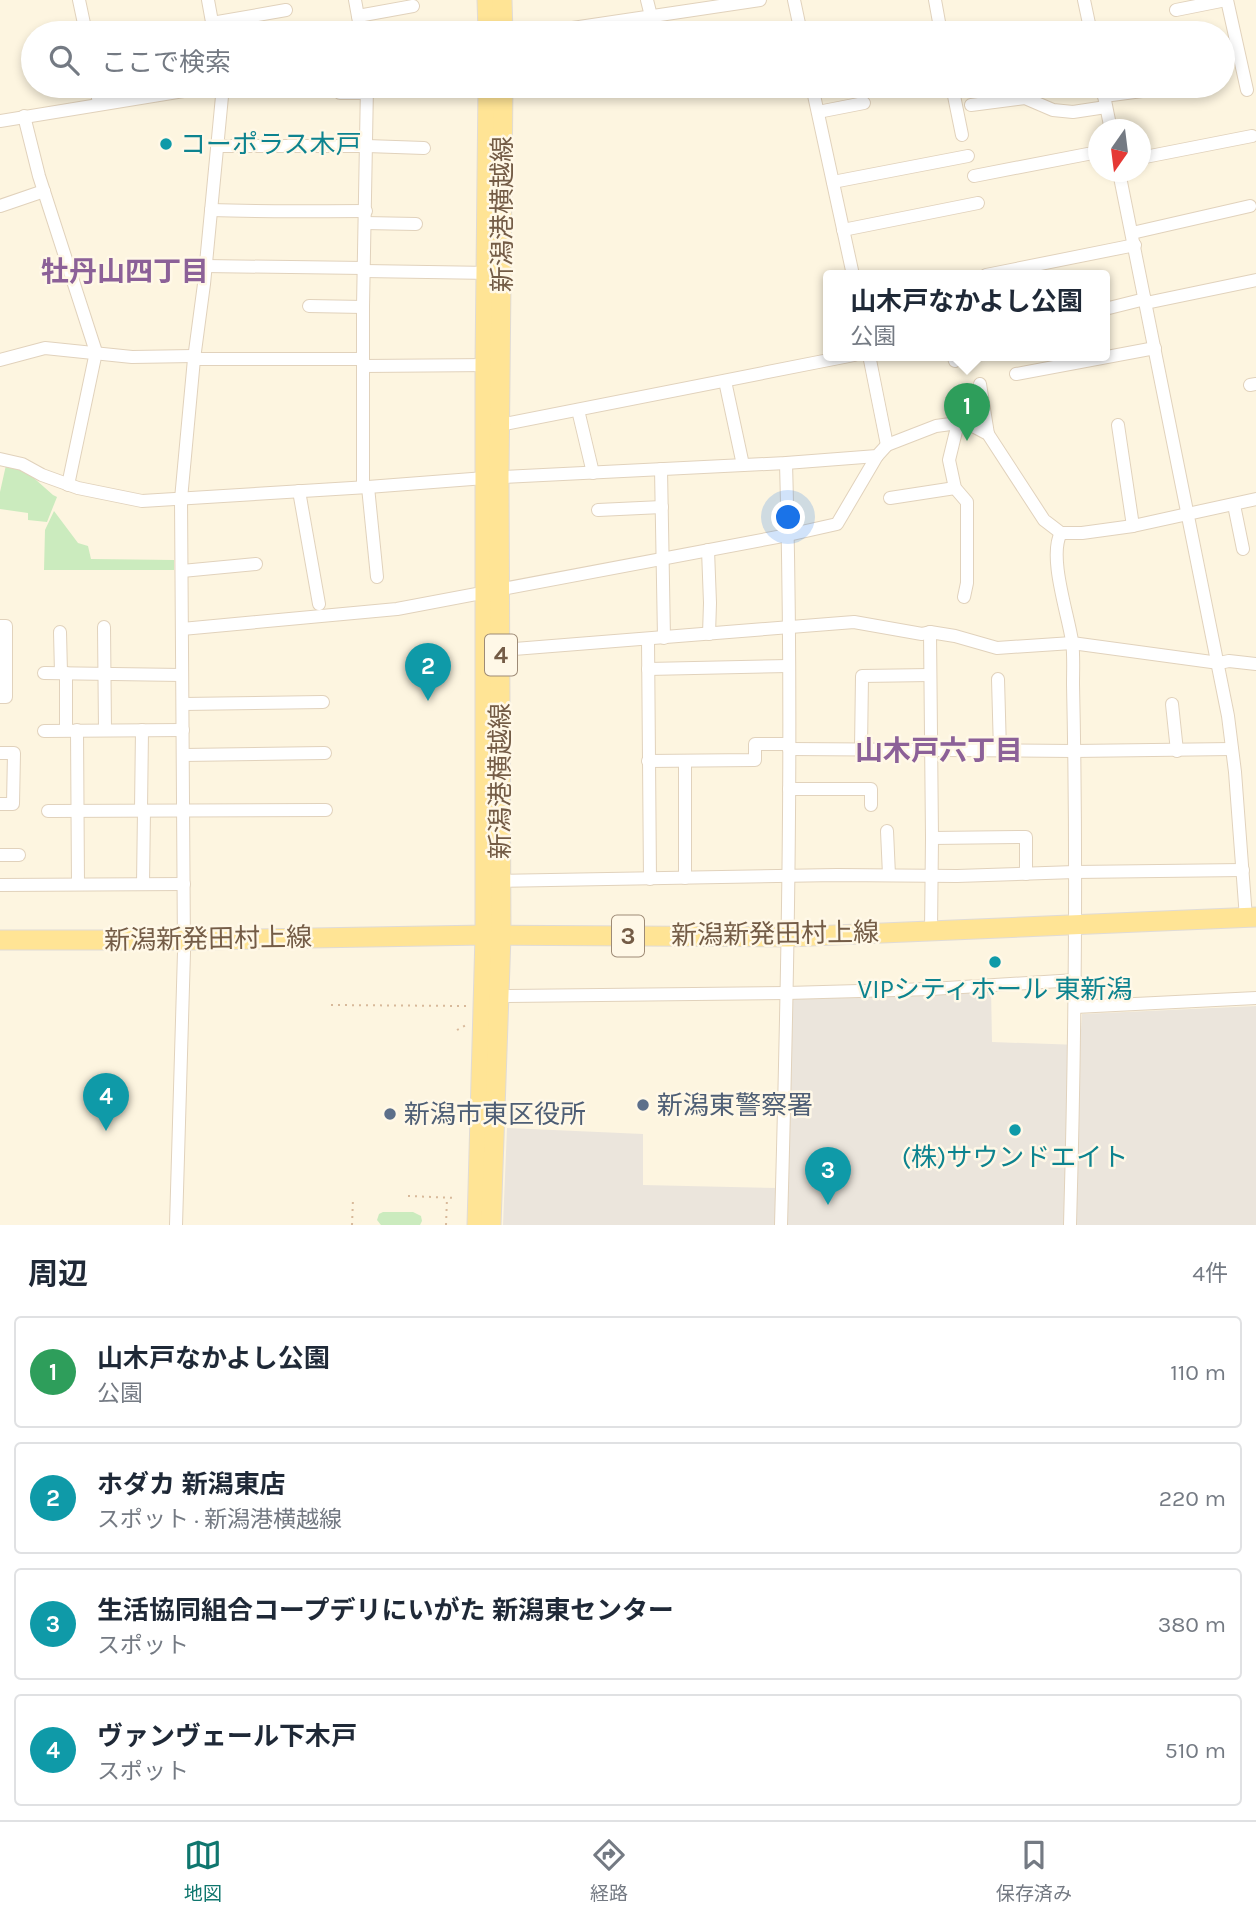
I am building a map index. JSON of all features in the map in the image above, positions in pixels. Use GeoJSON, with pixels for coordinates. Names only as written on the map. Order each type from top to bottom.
{"type":"FeatureCollection","features":[{"type":"Feature","properties":{"kind":"main road"},"geometry":{"type":"LineString","coordinates":[[487,0],[488,21]]}},
{"type":"Feature","properties":{"kind":"main road"},"geometry":{"type":"LineString","coordinates":[[502,0],[503,21]]}},
{"type":"Feature","properties":{"kind":"main road","name":"新潟港横越線"},"geometry":{"type":"LineString","coordinates":[[488,98],[494,273]]}},
{"type":"Feature","properties":{"kind":"main road","name":"新潟港横越線"},"geometry":{"type":"LineString","coordinates":[[477,1225],[493,935],[494,273],[502,98]]}},
{"type":"Feature","properties":{"kind":"main road","name":"新潟港横越線"},"geometry":{"type":"LineString","coordinates":[[492,477],[500,425],[493,365]]}},
{"type":"Feature","properties":{"kind":"main road","name":"新潟港横越線"},"geometry":{"type":"LineString","coordinates":[[491,1225],[499,996],[493,935],[500,881],[501,650],[493,591]]}},
{"type":"Feature","properties":{"kind":"main road","name":"新潟新発田村上線"},"geometry":{"type":"LineString","coordinates":[[0,940],[493,935],[789,937],[1251,918]]}},
{"type":"Feature","properties":{"kind":"street"},"geometry":{"type":"LineString","coordinates":[[79,0],[83,21]]}},
{"type":"Feature","properties":{"kind":"street"},"geometry":{"type":"LineString","coordinates":[[208,0],[212,21]]}},
{"type":"Feature","properties":{"kind":"street"},"geometry":{"type":"LineString","coordinates":[[355,0],[359,21]]}},
{"type":"Feature","properties":{"kind":"street"},"geometry":{"type":"LineString","coordinates":[[647,0],[650,16]]}},
{"type":"Feature","properties":{"kind":"street"},"geometry":{"type":"LineString","coordinates":[[617,21],[760,0]]}},
{"type":"Feature","properties":{"kind":"street"},"geometry":{"type":"LineString","coordinates":[[794,0],[798,21]]}},
{"type":"Feature","properties":{"kind":"street"},"geometry":{"type":"LineString","coordinates":[[935,0],[939,21]]}},
{"type":"Feature","properties":{"kind":"street"},"geometry":{"type":"LineString","coordinates":[[1084,0],[1088,21]]}},
{"type":"Feature","properties":{"kind":"street"},"geometry":{"type":"LineString","coordinates":[[1176,10],[1227,0],[1232,21]]}},
{"type":"Feature","properties":{"kind":"street"},"geometry":{"type":"LineString","coordinates":[[358,16],[413,6]]}},
{"type":"Feature","properties":{"kind":"street"},"geometry":{"type":"LineString","coordinates":[[241,21],[286,10]]}},
{"type":"Feature","properties":{"kind":"street"},"geometry":{"type":"LineString","coordinates":[[1235,36],[1247,90]]}},
{"type":"Feature","properties":{"kind":"street"},"geometry":{"type":"LineString","coordinates":[[98,98],[99,104]]}},
{"type":"Feature","properties":{"kind":"street"},"geometry":{"type":"LineString","coordinates":[[0,121],[137,98]]}},
{"type":"Feature","properties":{"kind":"street"},"geometry":{"type":"LineString","coordinates":[[176,1225],[184,940],[181,499],[222,98]]}},
{"type":"Feature","properties":{"kind":"street"},"geometry":{"type":"LineString","coordinates":[[367,98],[363,307],[365,487],[377,577]]}},
{"type":"Feature","properties":{"kind":"street"},"geometry":{"type":"LineString","coordinates":[[815,98],[852,270]]}},
{"type":"Feature","properties":{"kind":"street"},"geometry":{"type":"LineString","coordinates":[[954,98],[962,135]]}},
{"type":"Feature","properties":{"kind":"street"},"geometry":{"type":"LineString","coordinates":[[971,105],[1025,98],[1053,110],[1073,112],[1100,98]]}},
{"type":"Feature","properties":{"kind":"street"},"geometry":{"type":"LineString","coordinates":[[1104,98],[1109,119]]}},
{"type":"Feature","properties":{"kind":"street"},"geometry":{"type":"LineString","coordinates":[[818,112],[864,103]]}},
{"type":"Feature","properties":{"kind":"street"},"geometry":{"type":"LineString","coordinates":[[24,116],[44,191],[96,352],[68,485]]}},
{"type":"Feature","properties":{"kind":"street"},"geometry":{"type":"LineString","coordinates":[[1151,156],[1251,135]]}},
{"type":"Feature","properties":{"kind":"street"},"geometry":{"type":"LineString","coordinates":[[217,146],[424,148]]}},
{"type":"Feature","properties":{"kind":"street"},"geometry":{"type":"LineString","coordinates":[[974,176],[1088,154]]}},
{"type":"Feature","properties":{"kind":"street"},"geometry":{"type":"LineString","coordinates":[[833,182],[968,156]]}},
{"type":"Feature","properties":{"kind":"street"},"geometry":{"type":"LineString","coordinates":[[1121,182],[1219,663],[1228,716],[1243,870],[1251,918]]}},
{"type":"Feature","properties":{"kind":"street"},"geometry":{"type":"LineString","coordinates":[[0,206],[44,191]]}},
{"type":"Feature","properties":{"kind":"street"},"geometry":{"type":"LineString","coordinates":[[843,230],[978,203]]}},
{"type":"Feature","properties":{"kind":"street"},"geometry":{"type":"LineString","coordinates":[[1006,270],[1133,239],[1250,206]]}},
{"type":"Feature","properties":{"kind":"street"},"geometry":{"type":"LineString","coordinates":[[211,210],[288,211],[416,224]]}},
{"type":"Feature","properties":{"kind":"street"},"geometry":{"type":"LineString","coordinates":[[205,266],[494,273]]}},
{"type":"Feature","properties":{"kind":"street"},"geometry":{"type":"LineString","coordinates":[[1110,308],[1256,280]]}},
{"type":"Feature","properties":{"kind":"street"},"geometry":{"type":"LineString","coordinates":[[309,306],[363,307]]}},
{"type":"Feature","properties":{"kind":"street"},"geometry":{"type":"LineString","coordinates":[[0,360],[45,348],[132,357],[493,365]]}},
{"type":"Feature","properties":{"kind":"street"},"geometry":{"type":"LineString","coordinates":[[1110,356],[1155,348]]}},
{"type":"Feature","properties":{"kind":"street"},"geometry":{"type":"LineString","coordinates":[[500,425],[824,361]]}},
{"type":"Feature","properties":{"kind":"street"},"geometry":{"type":"LineString","coordinates":[[870,361],[887,445]]}},
{"type":"Feature","properties":{"kind":"street"},"geometry":{"type":"LineString","coordinates":[[1016,374],[1086,361]]}},
{"type":"Feature","properties":{"kind":"street"},"geometry":{"type":"LineString","coordinates":[[724,381],[743,465]]}},
{"type":"Feature","properties":{"kind":"street"},"geometry":{"type":"LineString","coordinates":[[980,384],[988,434],[1044,520],[1061,533],[1133,526],[1256,499]]}},
{"type":"Feature","properties":{"kind":"street"},"geometry":{"type":"LineString","coordinates":[[578,410],[593,473]]}},
{"type":"Feature","properties":{"kind":"street"},"geometry":{"type":"LineString","coordinates":[[958,423],[949,460],[955,488],[967,502],[967,583],[964,597]]}},
{"type":"Feature","properties":{"kind":"street"},"geometry":{"type":"LineString","coordinates":[[182,629],[397,609],[837,524],[877,456],[887,445],[936,426],[958,423],[971,425],[988,434]]}},
{"type":"Feature","properties":{"kind":"street"},"geometry":{"type":"LineString","coordinates":[[1118,425],[1133,526]]}},
{"type":"Feature","properties":{"kind":"street"},"geometry":{"type":"LineString","coordinates":[[0,459],[22,464],[68,485],[142,501],[492,477],[877,456]]}},
{"type":"Feature","properties":{"kind":"street"},"geometry":{"type":"LineString","coordinates":[[781,1225],[789,937],[786,463]]}},
{"type":"Feature","properties":{"kind":"street"},"geometry":{"type":"LineString","coordinates":[[662,469],[664,638]]}},
{"type":"Feature","properties":{"kind":"street"},"geometry":{"type":"LineString","coordinates":[[890,498],[955,488]]}},
{"type":"Feature","properties":{"kind":"street"},"geometry":{"type":"LineString","coordinates":[[299,491],[319,604]]}},
{"type":"Feature","properties":{"kind":"street"},"geometry":{"type":"LineString","coordinates":[[1234,505],[1243,549]]}},
{"type":"Feature","properties":{"kind":"street"},"geometry":{"type":"LineString","coordinates":[[598,510],[662,507]]}},
{"type":"Feature","properties":{"kind":"street"},"geometry":{"type":"LineString","coordinates":[[1061,533],[1056,541],[1058,574],[1073,643],[1076,980],[1070,1225]]}},
{"type":"Feature","properties":{"kind":"street"},"geometry":{"type":"LineString","coordinates":[[708,550],[709,634]]}},
{"type":"Feature","properties":{"kind":"street"},"geometry":{"type":"LineString","coordinates":[[182,571],[256,564]]}},
{"type":"Feature","properties":{"kind":"street"},"geometry":{"type":"LineString","coordinates":[[501,650],[853,622],[922,634],[930,632],[955,636],[997,648],[1073,643],[1219,663],[1229,661],[1256,664]]}},
{"type":"Feature","properties":{"kind":"street"},"geometry":{"type":"LineString","coordinates":[[0,626],[6,626],[6,697],[0,697]]}},
{"type":"Feature","properties":{"kind":"street"},"geometry":{"type":"LineString","coordinates":[[104,627],[105,730]]}},
{"type":"Feature","properties":{"kind":"street"},"geometry":{"type":"LineString","coordinates":[[61,632],[77,811],[78,884]]}},
{"type":"Feature","properties":{"kind":"street"},"geometry":{"type":"LineString","coordinates":[[930,632],[933,838],[931,931]]}},
{"type":"Feature","properties":{"kind":"street"},"geometry":{"type":"LineString","coordinates":[[648,640],[650,879]]}},
{"type":"Feature","properties":{"kind":"street"},"geometry":{"type":"LineString","coordinates":[[648,669],[789,666]]}},
{"type":"Feature","properties":{"kind":"street"},"geometry":{"type":"LineString","coordinates":[[44,673],[182,675]]}},
{"type":"Feature","properties":{"kind":"street"},"geometry":{"type":"LineString","coordinates":[[861,750],[862,676],[930,675]]}},
{"type":"Feature","properties":{"kind":"street"},"geometry":{"type":"LineString","coordinates":[[998,679],[1000,751]]}},
{"type":"Feature","properties":{"kind":"street"},"geometry":{"type":"LineString","coordinates":[[183,704],[323,702]]}},
{"type":"Feature","properties":{"kind":"street"},"geometry":{"type":"LineString","coordinates":[[1172,704],[1177,751]]}},
{"type":"Feature","properties":{"kind":"street"},"geometry":{"type":"LineString","coordinates":[[142,730],[143,884]]}},
{"type":"Feature","properties":{"kind":"street"},"geometry":{"type":"LineString","coordinates":[[44,731],[183,730]]}},
{"type":"Feature","properties":{"kind":"street"},"geometry":{"type":"LineString","coordinates":[[649,761],[755,760],[755,744],[861,750],[1232,749]]}},
{"type":"Feature","properties":{"kind":"street"},"geometry":{"type":"LineString","coordinates":[[0,753],[13,753],[13,804],[0,804]]}},
{"type":"Feature","properties":{"kind":"street"},"geometry":{"type":"LineString","coordinates":[[183,755],[325,753]]}},
{"type":"Feature","properties":{"kind":"street"},"geometry":{"type":"LineString","coordinates":[[685,761],[685,878]]}},
{"type":"Feature","properties":{"kind":"street"},"geometry":{"type":"LineString","coordinates":[[789,789],[871,789],[871,805]]}},
{"type":"Feature","properties":{"kind":"street"},"geometry":{"type":"LineString","coordinates":[[48,811],[326,810]]}},
{"type":"Feature","properties":{"kind":"street"},"geometry":{"type":"LineString","coordinates":[[887,831],[889,875]]}},
{"type":"Feature","properties":{"kind":"street"},"geometry":{"type":"LineString","coordinates":[[933,838],[1026,837],[1026,874]]}},
{"type":"Feature","properties":{"kind":"street"},"geometry":{"type":"LineString","coordinates":[[1241,837],[1256,837]]}},
{"type":"Feature","properties":{"kind":"street"},"geometry":{"type":"LineString","coordinates":[[0,855],[19,855]]}},
{"type":"Feature","properties":{"kind":"street"},"geometry":{"type":"LineString","coordinates":[[500,881],[1243,870]]}},
{"type":"Feature","properties":{"kind":"street"},"geometry":{"type":"LineString","coordinates":[[0,885],[184,884]]}},
{"type":"Feature","properties":{"kind":"street"},"geometry":{"type":"LineString","coordinates":[[499,996],[788,993],[931,989],[1076,980]]}},
{"type":"Feature","properties":{"kind":"street"},"geometry":{"type":"LineString","coordinates":[[1075,1007],[1256,999]]}},
{"type":"Feature","properties":{"kind":"path"},"geometry":{"type":"LineString","coordinates":[[331,1005],[467,1006]]}},
{"type":"Feature","properties":{"kind":"path"},"geometry":{"type":"LineString","coordinates":[[457,1030],[467,1025]]}},
{"type":"Feature","properties":{"kind":"path"},"geometry":{"type":"LineString","coordinates":[[408,1196],[457,1198]]}},
{"type":"Feature","properties":{"kind":"path"},"geometry":{"type":"LineString","coordinates":[[446,1225],[447,1197]]}},
{"type":"Feature","properties":{"kind":"path"},"geometry":{"type":"LineString","coordinates":[[352,1225],[353,1199]]}},
{"type":"Feature","properties":{"kind":"shaded area"},"geometry":{"type":"Polygon","coordinates":[[[991,989],[992,1042],[1080,1045],[1082,1014],[1256,1006],[1256,1225],[785,1225],[792,997],[991,989]]]}},
{"type":"Feature","properties":{"kind":"shaded area"},"geometry":{"type":"Polygon","coordinates":[[[507,1128],[643,1134],[643,1185],[778,1188],[776,1225],[503,1225],[507,1128]]]}},
{"type":"Feature","properties":{"kind":"green space"},"geometry":{"type":"Polygon","coordinates":[[[6,465],[27,472],[57,497],[47,522],[28,520],[28,513],[0,509],[0,492],[6,465]]]}},
{"type":"Feature","properties":{"kind":"green space"},"geometry":{"type":"Polygon","coordinates":[[[54,511],[78,543],[88,546],[91,559],[174,560],[174,570],[44,570],[45,530],[54,511]]]}},
{"type":"Feature","properties":{"kind":"green space"},"geometry":{"type":"Polygon","coordinates":[[[383,1212],[413,1212],[421,1216],[422,1221],[420,1225],[381,1225],[377,1220],[383,1212]]]}},
{"type":"Feature","properties":{"kind":"place","name":"コーポラス木戸"},"geometry":{"type":"Point","coordinates":[166,144]}},
{"type":"Feature","properties":{"kind":"place","name":"山木戸なかよし公園"},"geometry":{"type":"Point","coordinates":[967,441]}},
{"type":"Feature","properties":{"kind":"place","name":"ホダカ 新潟東店"},"geometry":{"type":"Point","coordinates":[428,701]}},
{"type":"Feature","properties":{"kind":"place","name":"VIPシティホール 東新潟"},"geometry":{"type":"Point","coordinates":[995,962]}},
{"type":"Feature","properties":{"kind":"place","name":"新潟東警察署"},"geometry":{"type":"Point","coordinates":[643,1105]}},
{"type":"Feature","properties":{"kind":"place","name":"新潟市東区役所"},"geometry":{"type":"Point","coordinates":[390,1114]}},
{"type":"Feature","properties":{"kind":"place","name":"(株)サウンドエイト"},"geometry":{"type":"Point","coordinates":[1015,1130]}},
{"type":"Feature","properties":{"kind":"place","name":"ヴァンヴェール下木戸"},"geometry":{"type":"Point","coordinates":[106,1131]}},
{"type":"Feature","properties":{"kind":"place","name":"生活協同組合コープデリにいがた 新潟東センター"},"geometry":{"type":"Point","coordinates":[828,1205]}},
{"type":"Feature","properties":{"kind":"district","name":"牡丹山四丁目"},"geometry":{"type":"Point","coordinates":[125,271]}},
{"type":"Feature","properties":{"kind":"district","name":"山木戸六丁目"},"geometry":{"type":"Point","coordinates":[939,750]}}]}
